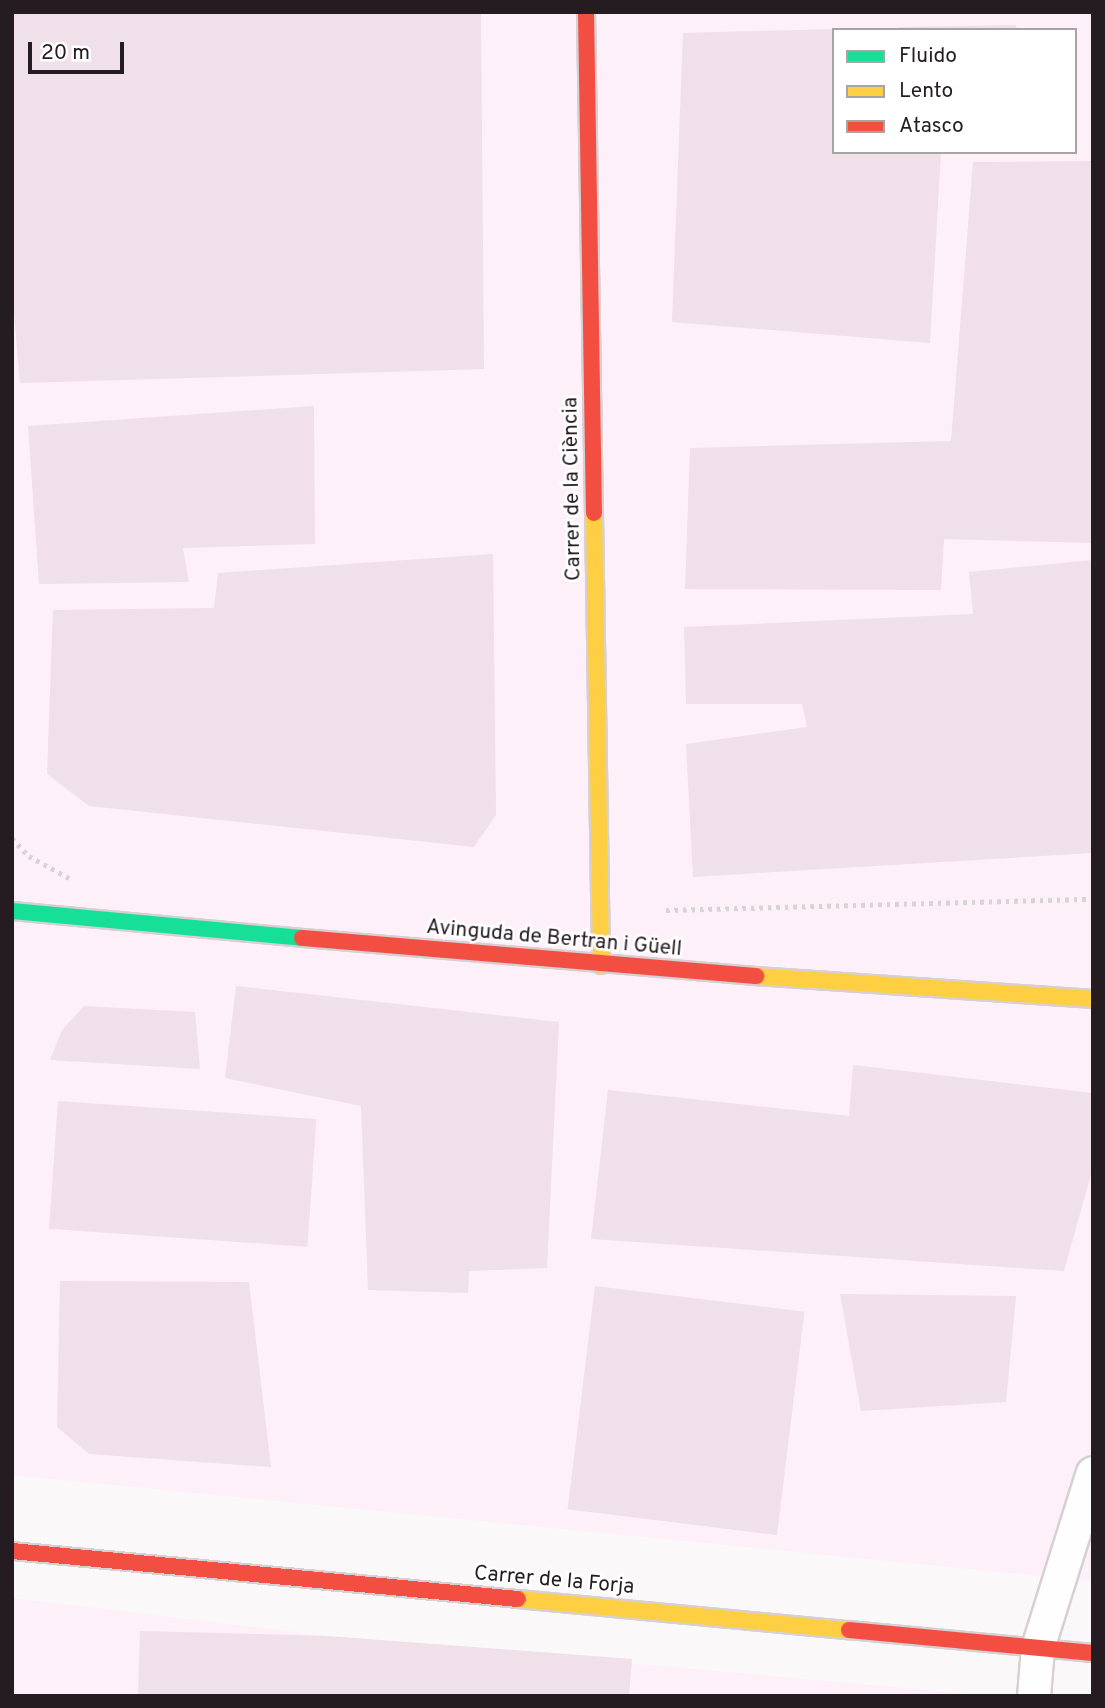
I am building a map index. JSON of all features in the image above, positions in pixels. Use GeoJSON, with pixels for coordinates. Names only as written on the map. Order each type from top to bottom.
{"type":"FeatureCollection","features":[{"type":"Feature","properties":{"kind":"street","name":"Carrer de la Ciència"},"geometry":{"type":"LineString","coordinates":[[586,12],[601,965]]}},
{"type":"Feature","properties":{"kind":"street","name":"Avinguda de Bertran i Güell"},"geometry":{"type":"LineString","coordinates":[[12,911],[601,965],[1093,999]]}},
{"type":"Feature","properties":{"kind":"street"},"geometry":{"type":"LineString","coordinates":[[1034,1696],[1038,1647],[1093,1473]]}},
{"type":"Feature","properties":{"kind":"street","name":"Carrer de la Forja"},"geometry":{"type":"LineString","coordinates":[[12,1551],[1093,1653]]}},
{"type":"Feature","properties":{"kind":"path"},"geometry":{"type":"LineString","coordinates":[[12,838],[52,872],[78,881]]}},
{"type":"Feature","properties":{"kind":"path","name":"Avinguda de Bertran i Güell"},"geometry":{"type":"LineString","coordinates":[[666,910],[1093,899]]}},
{"type":"Feature","properties":{"kind":"shaded area"},"geometry":{"type":"Polygon","coordinates":[[[12,12],[1093,12],[1093,1581],[12,1475],[12,12]]]}},
{"type":"Feature","properties":{"kind":"shaded area"},"geometry":{"type":"Polygon","coordinates":[[[12,1598],[328,1636],[993,1696],[12,1696],[12,1598]]]}},
{"type":"Feature","properties":{"kind":"building"},"geometry":{"type":"Polygon","coordinates":[[[12,12],[481,12],[484,369],[20,383],[12,289],[12,12]]]}},
{"type":"Feature","properties":{"kind":"building"},"geometry":{"type":"Polygon","coordinates":[[[1016,25],[1017,28],[898,28],[1016,25]]]}},
{"type":"Feature","properties":{"kind":"building"},"geometry":{"type":"Polygon","coordinates":[[[832,29],[832,154],[941,154],[930,343],[672,322],[683,33],[832,29]]]}},
{"type":"Feature","properties":{"kind":"building"},"geometry":{"type":"Polygon","coordinates":[[[1093,161],[1093,543],[944,539],[941,590],[685,589],[690,448],[951,441],[973,162],[1093,161]]]}},
{"type":"Feature","properties":{"kind":"building"},"geometry":{"type":"Polygon","coordinates":[[[314,406],[315,544],[183,548],[189,582],[39,584],[28,426],[314,406]]]}},
{"type":"Feature","properties":{"kind":"building"},"geometry":{"type":"Polygon","coordinates":[[[493,554],[496,815],[474,847],[89,806],[47,774],[53,610],[214,608],[218,573],[493,554]]]}},
{"type":"Feature","properties":{"kind":"building"},"geometry":{"type":"Polygon","coordinates":[[[1093,560],[1093,853],[693,877],[686,744],[807,727],[802,704],[686,704],[684,627],[973,614],[969,572],[1093,560]]]}},
{"type":"Feature","properties":{"kind":"building"},"geometry":{"type":"Polygon","coordinates":[[[236,986],[559,1022],[547,1268],[469,1271],[468,1293],[368,1290],[361,1106],[225,1078],[236,986]]]}},
{"type":"Feature","properties":{"kind":"building"},"geometry":{"type":"Polygon","coordinates":[[[84,1006],[195,1012],[200,1069],[50,1060],[62,1030],[84,1006]]]}},
{"type":"Feature","properties":{"kind":"building"},"geometry":{"type":"Polygon","coordinates":[[[853,1065],[1092,1093],[1093,1167],[1064,1271],[591,1239],[608,1090],[849,1116],[853,1065]]]}},
{"type":"Feature","properties":{"kind":"building"},"geometry":{"type":"Polygon","coordinates":[[[58,1101],[316,1119],[307,1247],[49,1229],[58,1101]]]}},
{"type":"Feature","properties":{"kind":"building"},"geometry":{"type":"Polygon","coordinates":[[[60,1281],[249,1282],[271,1467],[89,1454],[57,1427],[60,1281]]]}},
{"type":"Feature","properties":{"kind":"building"},"geometry":{"type":"Polygon","coordinates":[[[595,1286],[804,1312],[777,1535],[568,1509],[595,1286]]]}},
{"type":"Feature","properties":{"kind":"building"},"geometry":{"type":"Polygon","coordinates":[[[840,1294],[1016,1296],[1006,1402],[861,1411],[840,1294]]]}},
{"type":"Feature","properties":{"kind":"building"},"geometry":{"type":"Polygon","coordinates":[[[140,1631],[328,1636],[632,1659],[629,1696],[138,1696],[140,1631]]]}},
{"type":"Feature","properties":{"kind":"traffic: fast"},"geometry":{"type":"LineString","coordinates":[[12,911],[302,938]]}},
{"type":"Feature","properties":{"kind":"traffic: slow"},"geometry":{"type":"LineString","coordinates":[[594,513],[601,965]]}},
{"type":"Feature","properties":{"kind":"traffic: slow"},"geometry":{"type":"LineString","coordinates":[[756,976],[1093,999]]}},
{"type":"Feature","properties":{"kind":"traffic: slow"},"geometry":{"type":"LineString","coordinates":[[518,1599],[849,1630]]}},
{"type":"Feature","properties":{"kind":"traffic: jam"},"geometry":{"type":"LineString","coordinates":[[586,12],[594,513]]}},
{"type":"Feature","properties":{"kind":"traffic: jam"},"geometry":{"type":"LineString","coordinates":[[302,938],[756,976]]}},
{"type":"Feature","properties":{"kind":"traffic: jam"},"geometry":{"type":"LineString","coordinates":[[12,1551],[518,1599]]}},
{"type":"Feature","properties":{"kind":"traffic: jam"},"geometry":{"type":"LineString","coordinates":[[849,1630],[1093,1653]]}}]}
